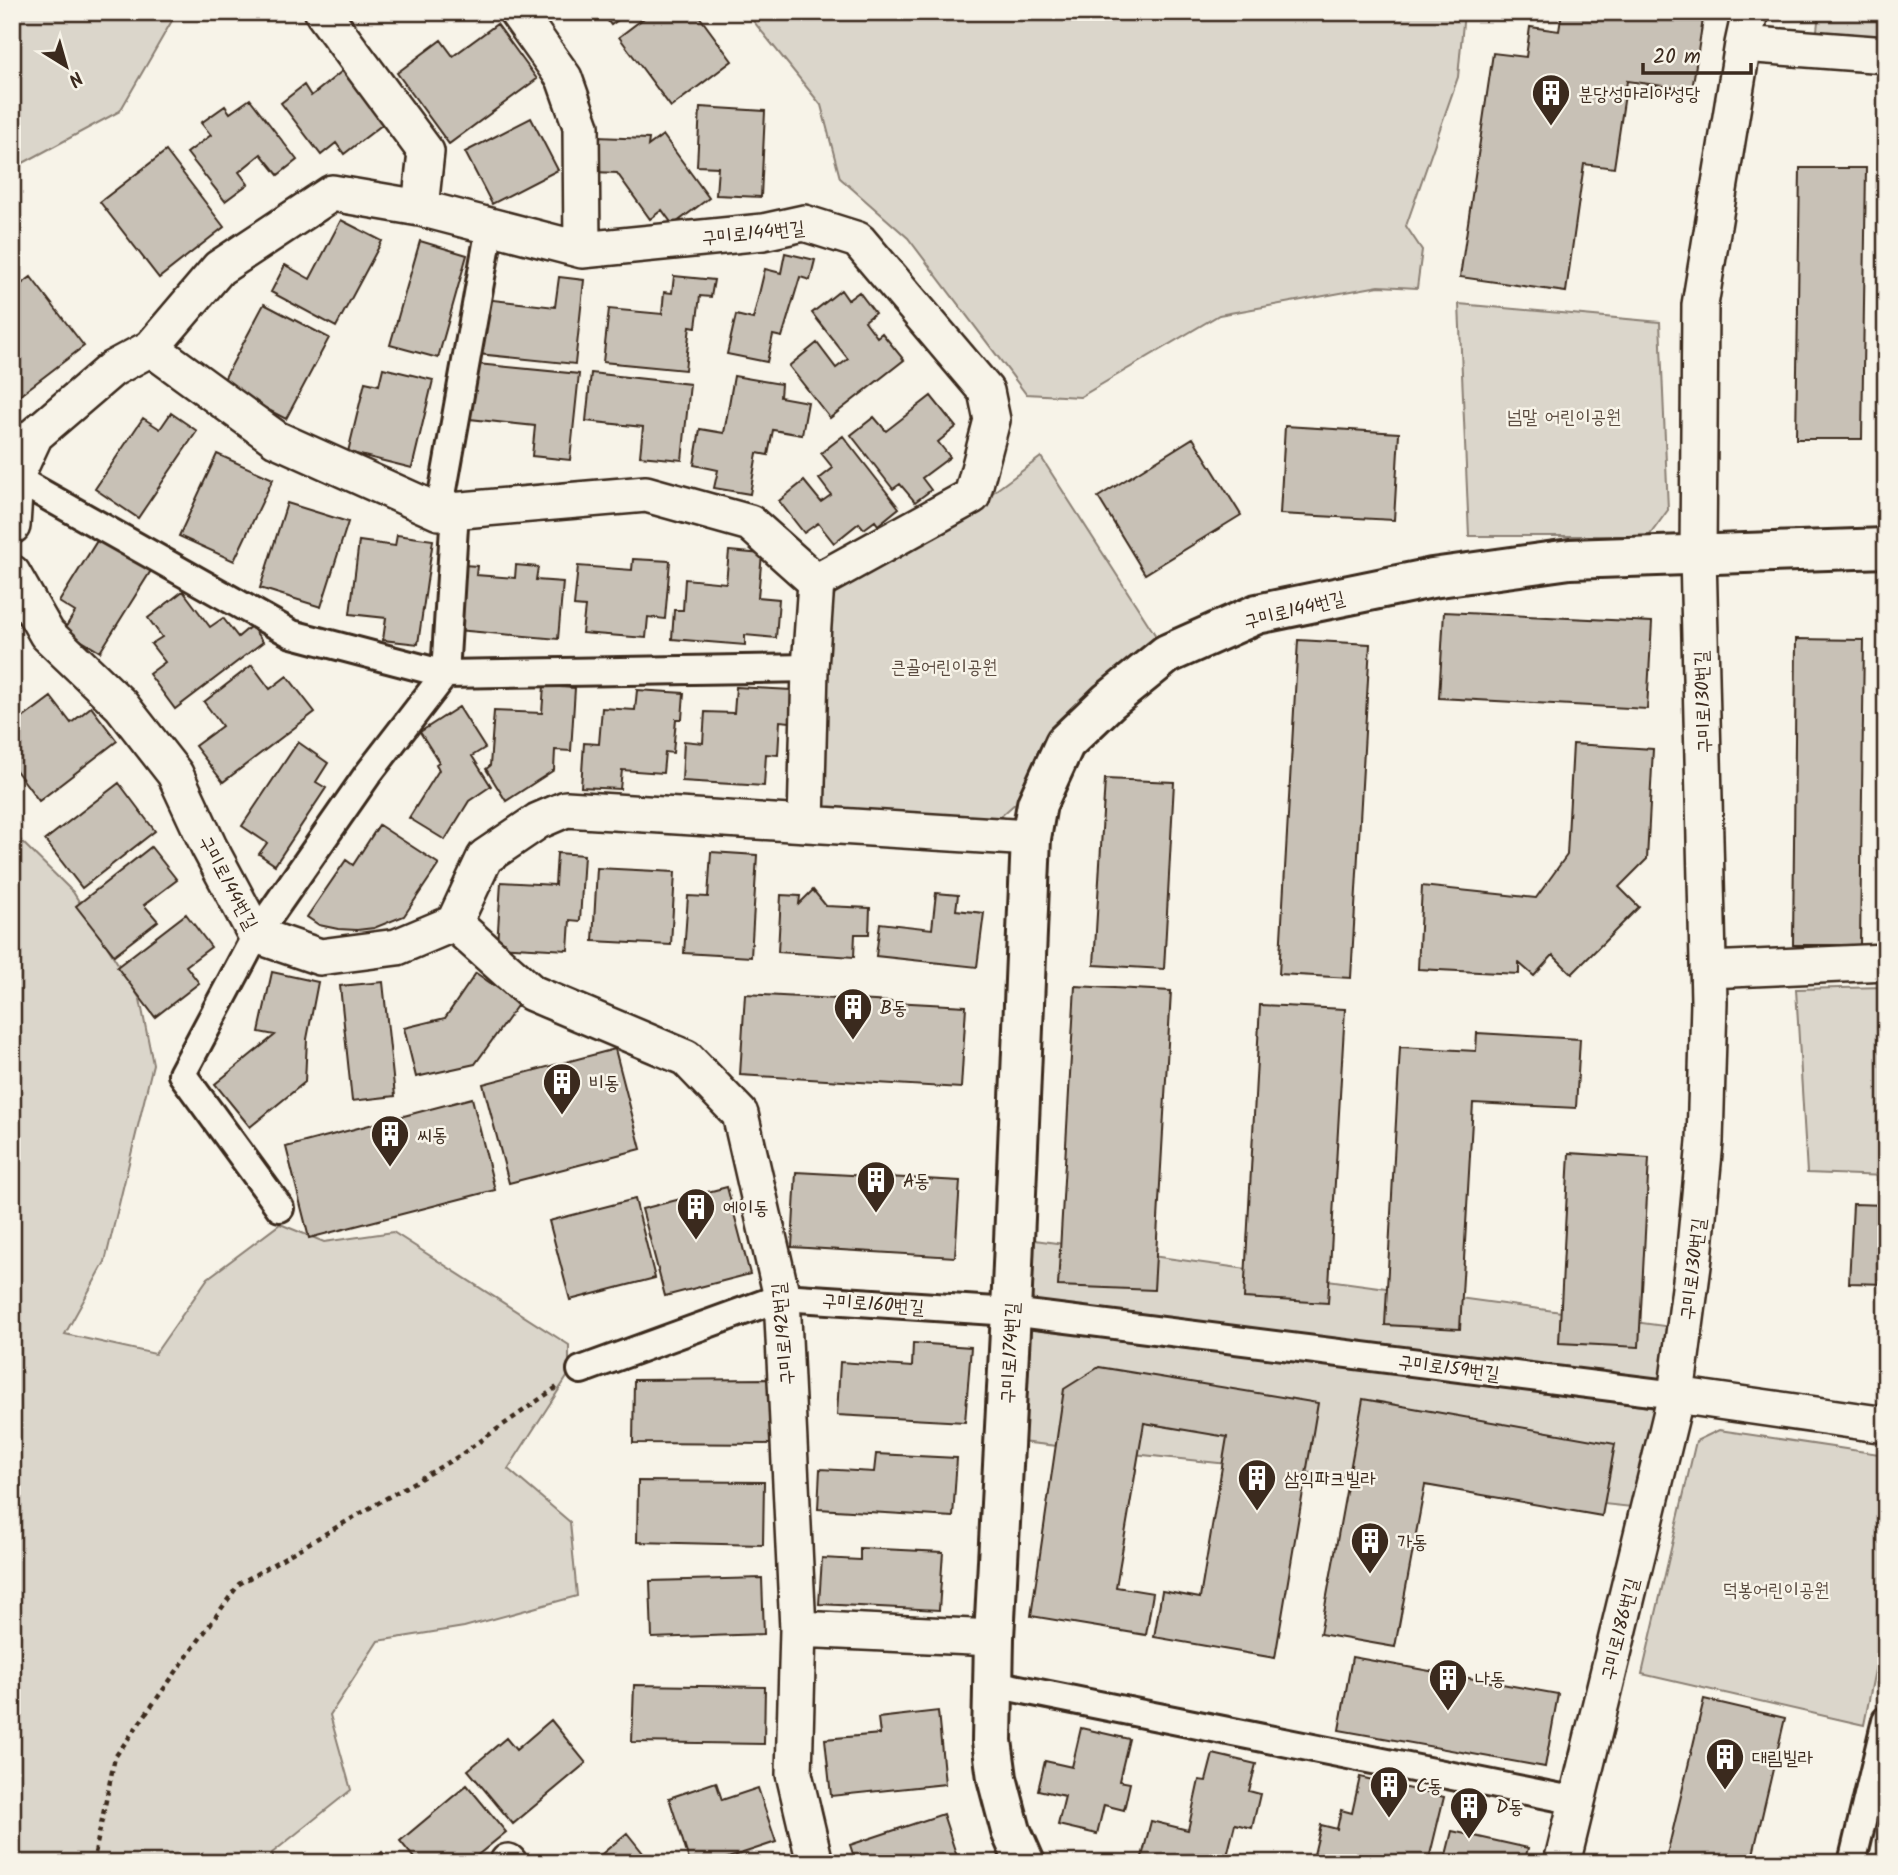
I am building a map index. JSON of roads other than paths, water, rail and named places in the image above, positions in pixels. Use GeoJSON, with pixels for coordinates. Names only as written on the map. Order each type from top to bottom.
{"type":"FeatureCollection","features":[{"type":"Feature","properties":{"kind":"street"},"geometry":{"type":"LineString","coordinates":[[517,12],[564,78],[581,126],[582,250]]}},
{"type":"Feature","properties":{"kind":"street"},"geometry":{"type":"LineString","coordinates":[[323,13],[426,152],[420,208]]}},
{"type":"Feature","properties":{"kind":"street"},"geometry":{"type":"LineString","coordinates":[[1747,28],[1886,55]]}},
{"type":"Feature","properties":{"kind":"street","name":"구미로130번길"},"geometry":{"type":"LineString","coordinates":[[1676,1395],[1694,1258],[1705,1142],[1709,1002],[1698,555],[1700,305],[1747,28]]}},
{"type":"Feature","properties":{"kind":"street","name":"구미로144번길"},"geometry":{"type":"LineString","coordinates":[[12,526],[14,478],[35,435],[112,369],[151,348],[219,268],[332,193],[420,208],[582,250],[763,232],[804,223],[858,240],[986,391],[992,420],[972,496],[816,582]]}},
{"type":"Feature","properties":{"kind":"street"},"geometry":{"type":"LineString","coordinates":[[281,1208],[182,1074],[256,935],[368,774],[445,674],[447,511],[490,227]]}},
{"type":"Feature","properties":{"kind":"street"},"geometry":{"type":"LineString","coordinates":[[151,348],[276,439],[447,511],[646,494],[750,523],[816,582],[810,668],[806,823]]}},
{"type":"Feature","properties":{"kind":"street"},"geometry":{"type":"LineString","coordinates":[[14,478],[292,634],[445,674],[810,668]]}},
{"type":"Feature","properties":{"kind":"street","name":"구미로144번길"},"geometry":{"type":"LineString","coordinates":[[1031,838],[1038,804],[1065,743],[1109,701],[1167,654],[1257,614],[1432,578],[1556,561],[1886,548]]}},
{"type":"Feature","properties":{"kind":"street","name":"구미로144번길"},"geometry":{"type":"LineString","coordinates":[[12,573],[47,634],[121,705],[175,774],[209,847],[256,935],[320,957],[397,947],[454,923]]}},
{"type":"Feature","properties":{"kind":"street"},"geometry":{"type":"LineString","coordinates":[[454,923],[485,857],[538,821],[566,809],[1031,838]]}},
{"type":"Feature","properties":{"kind":"street","name":"구미로174번길"},"geometry":{"type":"LineString","coordinates":[[1025,1863],[1011,1831],[997,1778],[992,1741],[994,1638],[1031,838]]}},
{"type":"Feature","properties":{"kind":"street","name":"구미로192번길"},"geometry":{"type":"LineString","coordinates":[[454,923],[532,993],[686,1058],[740,1114],[782,1297],[798,1629],[794,1774],[814,1863]]}},
{"type":"Feature","properties":{"kind":"street"},"geometry":{"type":"LineString","coordinates":[[1708,970],[1886,962]]}},
{"type":"Feature","properties":{"kind":"street","name":"구미로160번길"},"geometry":{"type":"LineString","coordinates":[[581,1370],[782,1297],[1011,1312]]}},
{"type":"Feature","properties":{"kind":"street","name":"구미로159번길"},"geometry":{"type":"LineString","coordinates":[[1011,1312],[1676,1395],[1886,1425]]}},
{"type":"Feature","properties":{"kind":"street","name":"구미로186번길"},"geometry":{"type":"LineString","coordinates":[[1562,1863],[1676,1395]]}},
{"type":"Feature","properties":{"kind":"street"},"geometry":{"type":"LineString","coordinates":[[798,1629],[994,1638]]}},
{"type":"Feature","properties":{"kind":"street"},"geometry":{"type":"LineString","coordinates":[[994,1684],[1577,1801]]}},
{"type":"Feature","properties":{"kind":"street"},"geometry":{"type":"LineString","coordinates":[[1852,1863],[1886,1720]]}},
{"type":"Feature","properties":{"kind":"place","name":"분당성마리아성당"},"geometry":{"type":"Point","coordinates":[1551,127]}},
{"type":"Feature","properties":{"kind":"place","name":"B동"},"geometry":{"type":"Point","coordinates":[853,1041]}},
{"type":"Feature","properties":{"kind":"place","name":"비동"},"geometry":{"type":"Point","coordinates":[562,1116]}},
{"type":"Feature","properties":{"kind":"place","name":"씨동"},"geometry":{"type":"Point","coordinates":[390,1168]}},
{"type":"Feature","properties":{"kind":"place","name":"A동"},"geometry":{"type":"Point","coordinates":[876,1214]}},
{"type":"Feature","properties":{"kind":"place","name":"에이동"},"geometry":{"type":"Point","coordinates":[696,1241]}},
{"type":"Feature","properties":{"kind":"place","name":"삼익파크빌라"},"geometry":{"type":"Point","coordinates":[1257,1512]}},
{"type":"Feature","properties":{"kind":"place","name":"가동"},"geometry":{"type":"Point","coordinates":[1370,1575]}},
{"type":"Feature","properties":{"kind":"place","name":"나동"},"geometry":{"type":"Point","coordinates":[1448,1712]}},
{"type":"Feature","properties":{"kind":"place","name":"대림빌라"},"geometry":{"type":"Point","coordinates":[1725,1791]}},
{"type":"Feature","properties":{"kind":"place","name":"C동"},"geometry":{"type":"Point","coordinates":[1389,1819]}},
{"type":"Feature","properties":{"kind":"place","name":"D동"},"geometry":{"type":"Point","coordinates":[1469,1840]}},
{"type":"Feature","properties":{"kind":"park label","name":"넘말 어린이공원"},"geometry":{"type":"Point","coordinates":[1564,416]}},
{"type":"Feature","properties":{"kind":"park label","name":"큰골어린이공원"},"geometry":{"type":"Point","coordinates":[944,666]}},
{"type":"Feature","properties":{"kind":"park label","name":"덕봉어린이공원"},"geometry":{"type":"Point","coordinates":[1776,1589]}}]}
